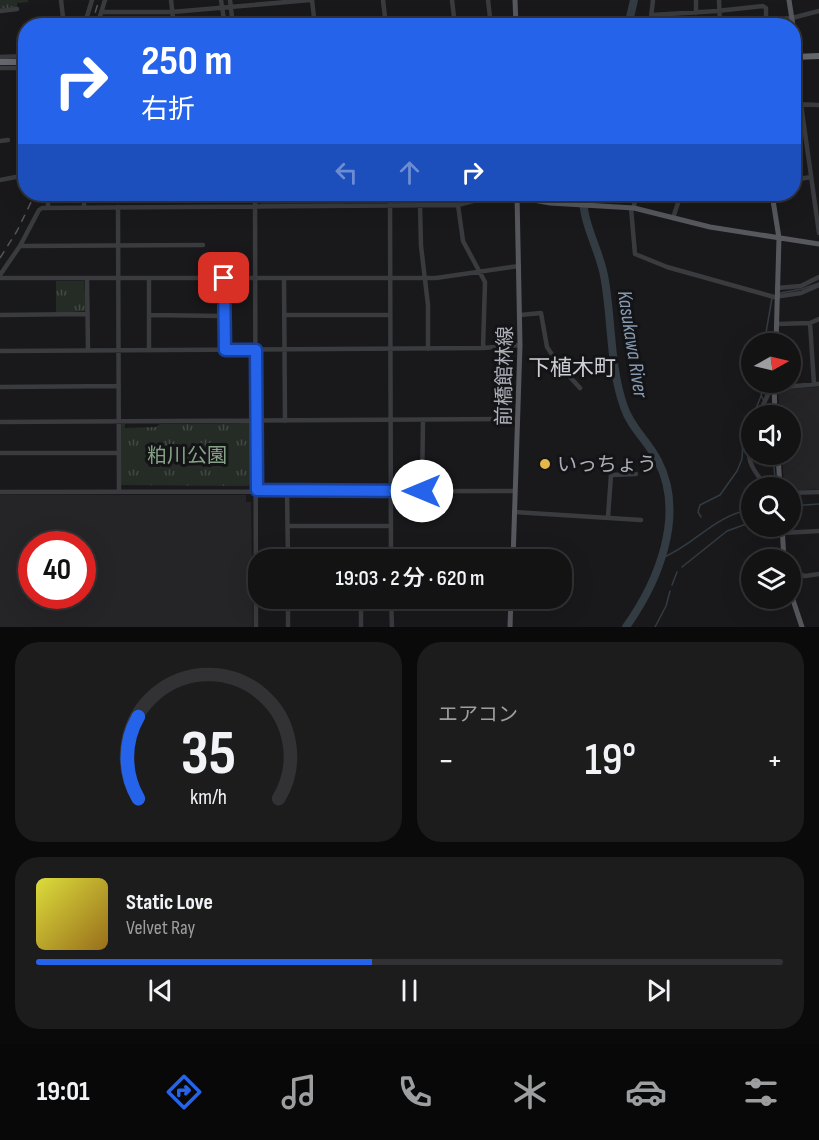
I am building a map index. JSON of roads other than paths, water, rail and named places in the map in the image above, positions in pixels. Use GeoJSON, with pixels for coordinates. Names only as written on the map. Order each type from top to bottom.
{"type":"FeatureCollection","features":[{"type":"Feature","properties":{"kind":"highway"},"geometry":{"type":"LineString","coordinates":[[801,57],[819,56]]}},
{"type":"Feature","properties":{"kind":"highway"},"geometry":{"type":"LineString","coordinates":[[0,62],[18,62]]}},
{"type":"Feature","properties":{"kind":"main road"},"geometry":{"type":"LineString","coordinates":[[515,0],[516,18]]}},
{"type":"Feature","properties":{"kind":"main road"},"geometry":{"type":"LineString","coordinates":[[789,0],[792,18]]}},
{"type":"Feature","properties":{"kind":"main road","name":"前橋館林線"},"geometry":{"type":"LineString","coordinates":[[513,549],[520,345],[517,201]]}},
{"type":"Feature","properties":{"kind":"main road"},"geometry":{"type":"LineString","coordinates":[[541,201],[632,208],[710,227],[819,244]]}},
{"type":"Feature","properties":{"kind":"main road"},"geometry":{"type":"LineString","coordinates":[[773,201],[779,238],[777,333]]}},
{"type":"Feature","properties":{"kind":"main road"},"geometry":{"type":"LineString","coordinates":[[510,627],[511,609]]}},
{"type":"Feature","properties":{"kind":"main road"},"geometry":{"type":"LineString","coordinates":[[796,609],[802,627]]}},
{"type":"Feature","properties":{"kind":"street"},"geometry":{"type":"LineString","coordinates":[[61,0],[63,18]]}},
{"type":"Feature","properties":{"kind":"street"},"geometry":{"type":"LineString","coordinates":[[86,18],[92,0]]}},
{"type":"Feature","properties":{"kind":"street"},"geometry":{"type":"LineString","coordinates":[[99,18],[105,0]]}},
{"type":"Feature","properties":{"kind":"street"},"geometry":{"type":"LineString","coordinates":[[171,0],[173,18]]}},
{"type":"Feature","properties":{"kind":"street"},"geometry":{"type":"LineString","coordinates":[[221,0],[224,18]]}},
{"type":"Feature","properties":{"kind":"street"},"geometry":{"type":"LineString","coordinates":[[230,0],[232,18]]}},
{"type":"Feature","properties":{"kind":"street"},"geometry":{"type":"LineString","coordinates":[[101,12],[172,12],[311,0],[314,18]]}},
{"type":"Feature","properties":{"kind":"street"},"geometry":{"type":"LineString","coordinates":[[383,0],[385,18]]}},
{"type":"Feature","properties":{"kind":"street"},"geometry":{"type":"LineString","coordinates":[[452,0],[454,18]]}},
{"type":"Feature","properties":{"kind":"street"},"geometry":{"type":"LineString","coordinates":[[488,0],[490,18]]}},
{"type":"Feature","properties":{"kind":"street"},"geometry":{"type":"LineString","coordinates":[[651,18],[653,0]]}},
{"type":"Feature","properties":{"kind":"street"},"geometry":{"type":"LineString","coordinates":[[696,0],[696,13]]}},
{"type":"Feature","properties":{"kind":"street"},"geometry":{"type":"LineString","coordinates":[[719,0],[721,18]]}},
{"type":"Feature","properties":{"kind":"street"},"geometry":{"type":"LineString","coordinates":[[652,15],[763,6],[766,8],[766,18]]}},
{"type":"Feature","properties":{"kind":"street"},"geometry":{"type":"LineString","coordinates":[[0,11],[17,9]]}},
{"type":"Feature","properties":{"kind":"street"},"geometry":{"type":"LineString","coordinates":[[792,18],[819,11]]}},
{"type":"Feature","properties":{"kind":"street"},"geometry":{"type":"LineString","coordinates":[[0,57],[18,56]]}},
{"type":"Feature","properties":{"kind":"street"},"geometry":{"type":"LineString","coordinates":[[0,68],[18,68]]}},
{"type":"Feature","properties":{"kind":"street"},"geometry":{"type":"LineString","coordinates":[[819,105],[801,104],[811,177],[817,201],[819,233]]}},
{"type":"Feature","properties":{"kind":"street"},"geometry":{"type":"LineString","coordinates":[[0,141],[8,140]]}},
{"type":"Feature","properties":{"kind":"street"},"geometry":{"type":"LineString","coordinates":[[0,180],[18,177]]}},
{"type":"Feature","properties":{"kind":"street"},"geometry":{"type":"LineString","coordinates":[[801,179],[811,177]]}},
{"type":"Feature","properties":{"kind":"street"},"geometry":{"type":"LineString","coordinates":[[48,201],[48,208]]}},
{"type":"Feature","properties":{"kind":"street"},"geometry":{"type":"LineString","coordinates":[[84,201],[84,208]]}},
{"type":"Feature","properties":{"kind":"street"},"geometry":{"type":"LineString","coordinates":[[256,201],[258,549]]}},
{"type":"Feature","properties":{"kind":"street"},"geometry":{"type":"LineString","coordinates":[[390,201],[391,549]]}},
{"type":"Feature","properties":{"kind":"street"},"geometry":{"type":"LineString","coordinates":[[0,277],[39,210],[48,208],[420,206],[458,205],[470,201]]}},
{"type":"Feature","properties":{"kind":"street"},"geometry":{"type":"LineString","coordinates":[[634,201],[635,254],[667,267],[776,294],[801,293],[819,285]]}},
{"type":"Feature","properties":{"kind":"street"},"geometry":{"type":"LineString","coordinates":[[673,218],[679,201]]}},
{"type":"Feature","properties":{"kind":"street"},"geometry":{"type":"LineString","coordinates":[[458,205],[463,241],[485,282],[483,348]]}},
{"type":"Feature","properties":{"kind":"street"},"geometry":{"type":"LineString","coordinates":[[420,206],[428,305],[428,349]]}},
{"type":"Feature","properties":{"kind":"street"},"geometry":{"type":"LineString","coordinates":[[118,207],[119,491]]}},
{"type":"Feature","properties":{"kind":"street"},"geometry":{"type":"LineString","coordinates":[[20,246],[203,245]]}},
{"type":"Feature","properties":{"kind":"street"},"geometry":{"type":"LineString","coordinates":[[0,277],[425,278],[519,266]]}},
{"type":"Feature","properties":{"kind":"street"},"geometry":{"type":"LineString","coordinates":[[776,294],[819,277]]}},
{"type":"Feature","properties":{"kind":"street"},"geometry":{"type":"LineString","coordinates":[[149,278],[149,350]]}},
{"type":"Feature","properties":{"kind":"street"},"geometry":{"type":"LineString","coordinates":[[224,278],[225,350]]}},
{"type":"Feature","properties":{"kind":"street"},"geometry":{"type":"LineString","coordinates":[[284,278],[285,421]]}},
{"type":"Feature","properties":{"kind":"street"},"geometry":{"type":"LineString","coordinates":[[87,279],[88,350]]}},
{"type":"Feature","properties":{"kind":"street"},"geometry":{"type":"LineString","coordinates":[[520,315],[541,313],[547,347],[559,365],[580,388]]}},
{"type":"Feature","properties":{"kind":"street"},"geometry":{"type":"LineString","coordinates":[[0,315],[87,314]]}},
{"type":"Feature","properties":{"kind":"street"},"geometry":{"type":"LineString","coordinates":[[149,315],[225,316]]}},
{"type":"Feature","properties":{"kind":"street"},"geometry":{"type":"LineString","coordinates":[[284,315],[390,315]]}},
{"type":"Feature","properties":{"kind":"street"},"geometry":{"type":"LineString","coordinates":[[777,324],[810,323],[819,319]]}},
{"type":"Feature","properties":{"kind":"street"},"geometry":{"type":"LineString","coordinates":[[810,323],[816,384]]}},
{"type":"Feature","properties":{"kind":"street"},"geometry":{"type":"LineString","coordinates":[[0,351],[428,349],[520,345]]}},
{"type":"Feature","properties":{"kind":"street"},"geometry":{"type":"LineString","coordinates":[[811,347],[819,347]]}},
{"type":"Feature","properties":{"kind":"street"},"geometry":{"type":"LineString","coordinates":[[0,387],[118,386]]}},
{"type":"Feature","properties":{"kind":"street"},"geometry":{"type":"LineString","coordinates":[[0,422],[518,419]]}},
{"type":"Feature","properties":{"kind":"street"},"geometry":{"type":"LineString","coordinates":[[422,491],[423,420]]}},
{"type":"Feature","properties":{"kind":"street"},"geometry":{"type":"LineString","coordinates":[[0,453],[119,453]]}},
{"type":"Feature","properties":{"kind":"street"},"geometry":{"type":"LineString","coordinates":[[608,517],[611,474],[636,474]]}},
{"type":"Feature","properties":{"kind":"street"},"geometry":{"type":"LineString","coordinates":[[287,490],[288,549]]}},
{"type":"Feature","properties":{"kind":"street"},"geometry":{"type":"LineString","coordinates":[[0,492],[515,490]]}},
{"type":"Feature","properties":{"kind":"street"},"geometry":{"type":"LineString","coordinates":[[801,493],[819,492]]}},
{"type":"Feature","properties":{"kind":"street"},"geometry":{"type":"LineString","coordinates":[[514,512],[641,520]]}},
{"type":"Feature","properties":{"kind":"street"},"geometry":{"type":"LineString","coordinates":[[288,526],[391,526]]}},
{"type":"Feature","properties":{"kind":"street"},"geometry":{"type":"LineString","coordinates":[[801,531],[819,531]]}},
{"type":"Feature","properties":{"kind":"street"},"geometry":{"type":"LineString","coordinates":[[801,575],[819,574]]}},
{"type":"Feature","properties":{"kind":"street"},"geometry":{"type":"LineString","coordinates":[[256,627],[257,609]]}},
{"type":"Feature","properties":{"kind":"street"},"geometry":{"type":"LineString","coordinates":[[288,609],[288,627]]}},
{"type":"Feature","properties":{"kind":"street"},"geometry":{"type":"LineString","coordinates":[[361,609],[361,627]]}},
{"type":"Feature","properties":{"kind":"street"},"geometry":{"type":"LineString","coordinates":[[392,609],[392,627]]}},
{"type":"Feature","properties":{"kind":"waterway","name":"Kasukawa River"},"geometry":{"type":"LineString","coordinates":[[630,18],[634,0]]}},
{"type":"Feature","properties":{"kind":"waterway","name":"Kasukawa River"},"geometry":{"type":"LineString","coordinates":[[583,201],[588,227],[603,270],[619,392],[627,415],[658,461],[666,482],[669,503],[669,525],[658,569],[638,609],[626,627]]}},
{"type":"Feature","properties":{"kind":"waterway"},"geometry":{"type":"LineString","coordinates":[[780,293],[819,283]]}},
{"type":"Feature","properties":{"kind":"waterway"},"geometry":{"type":"LineString","coordinates":[[766,333],[772,298]]}},
{"type":"Feature","properties":{"kind":"waterway"},"geometry":{"type":"LineString","coordinates":[[762,393],[764,401]]}},
{"type":"Feature","properties":{"kind":"waterway"},"geometry":{"type":"LineString","coordinates":[[757,405],[761,396]]}},
{"type":"Feature","properties":{"kind":"waterway"},"geometry":{"type":"LineString","coordinates":[[701,517],[698,512],[700,505],[720,495],[741,461]]}},
{"type":"Feature","properties":{"kind":"waterway"},"geometry":{"type":"LineString","coordinates":[[774,465],[775,477]]}},
{"type":"Feature","properties":{"kind":"waterway"},"geometry":{"type":"LineString","coordinates":[[801,505],[819,504]]}},
{"type":"Feature","properties":{"kind":"waterway"},"geometry":{"type":"LineString","coordinates":[[662,558],[675,552],[715,524],[741,512]]}},
{"type":"Feature","properties":{"kind":"waterway"},"geometry":{"type":"LineString","coordinates":[[682,567],[727,531],[741,526]]}},
{"type":"Feature","properties":{"kind":"waterway"},"geometry":{"type":"LineString","coordinates":[[672,585],[677,572]]}},
{"type":"Feature","properties":{"kind":"waterway"},"geometry":{"type":"LineString","coordinates":[[655,627],[666,606],[670,591]]}},
{"type":"Feature","properties":{"kind":"railway"},"geometry":{"type":"LineString","coordinates":[[93,18],[99,0]]}},
{"type":"Feature","properties":{"kind":"railway"},"geometry":{"type":"LineString","coordinates":[[0,258],[32,201]]}},
{"type":"Feature","properties":{"kind":"place","name":"いっちょう"},"geometry":{"type":"Point","coordinates":[545,464]}},
{"type":"Feature","properties":{"kind":"district","name":"下植木町"},"geometry":{"type":"Point","coordinates":[572,367]}},
{"type":"Feature","properties":{"kind":"park label","name":"粕川公園"},"geometry":{"type":"Point","coordinates":[187,455]}}]}
